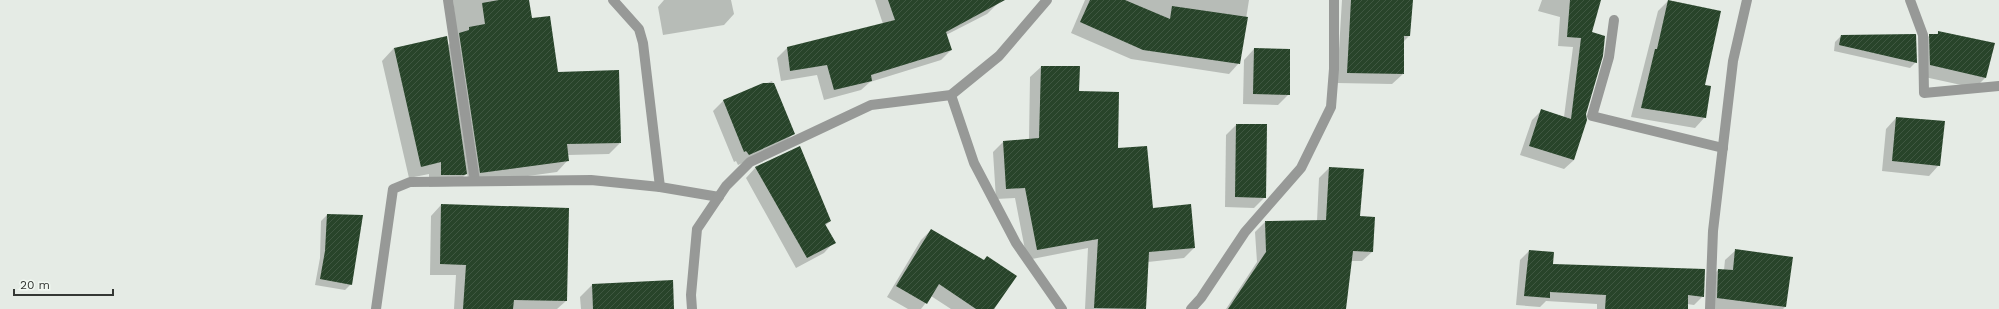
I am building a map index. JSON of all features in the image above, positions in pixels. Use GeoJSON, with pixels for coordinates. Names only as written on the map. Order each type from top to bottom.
{"type":"FeatureCollection","features":[{"type":"Feature","properties":{"kind":"street"},"geometry":{"type":"LineString","coordinates":[[448,0],[475,181]]}},
{"type":"Feature","properties":{"kind":"street"},"geometry":{"type":"LineString","coordinates":[[613,0],[639,28],[643,43],[660,187]]}},
{"type":"Feature","properties":{"kind":"street"},"geometry":{"type":"LineString","coordinates":[[692,309],[691,295],[697,228],[726,186],[750,162],[871,105],[951,95],[999,56],[1047,0]]}},
{"type":"Feature","properties":{"kind":"street"},"geometry":{"type":"LineString","coordinates":[[1191,309],[1201,298],[1245,232],[1301,168],[1331,107],[1334,70],[1334,0]]}},
{"type":"Feature","properties":{"kind":"street"},"geometry":{"type":"LineString","coordinates":[[1710,309],[1713,231],[1733,62],[1746,0]]}},
{"type":"Feature","properties":{"kind":"street"},"geometry":{"type":"LineString","coordinates":[[1910,0],[1923,35],[1924,94],[1999,86]]}},
{"type":"Feature","properties":{"kind":"street"},"geometry":{"type":"LineString","coordinates":[[1614,20],[1609,57],[1592,116],[1723,148]]}},
{"type":"Feature","properties":{"kind":"street"},"geometry":{"type":"LineString","coordinates":[[951,95],[978,170],[1016,243],[1062,309]]}},
{"type":"Feature","properties":{"kind":"street"},"geometry":{"type":"LineString","coordinates":[[376,309],[393,190],[410,182],[591,180],[660,187],[719,197]]}},
{"type":"Feature","properties":{"kind":"building"},"geometry":{"type":"Polygon","coordinates":[[[499,0],[529,0],[532,18],[550,16],[558,72],[619,70],[621,143],[567,144],[569,161],[480,173],[459,33],[469,30],[469,27],[485,24],[482,3],[499,0]]]}},
{"type":"Feature","properties":{"kind":"building"},"geometry":{"type":"Polygon","coordinates":[[[888,0],[1005,0],[946,32],[952,50],[871,75],[872,81],[834,90],[827,65],[790,71],[787,47],[895,20],[888,0]]]}},
{"type":"Feature","properties":{"kind":"building"},"geometry":{"type":"Polygon","coordinates":[[[1090,0],[1125,0],[1170,19],[1172,6],[1248,17],[1240,64],[1143,50],[1080,22],[1090,0]]]}},
{"type":"Feature","properties":{"kind":"building"},"geometry":{"type":"Polygon","coordinates":[[[1351,0],[1413,0],[1410,36],[1404,36],[1404,74],[1347,73],[1351,0]]]}},
{"type":"Feature","properties":{"kind":"building"},"geometry":{"type":"Polygon","coordinates":[[[1570,0],[1601,0],[1592,32],[1605,36],[1603,56],[1586,114],[1587,120],[1574,160],[1529,146],[1541,109],[1571,119],[1581,38],[1567,37],[1570,0]]]}},
{"type":"Feature","properties":{"kind":"building"},"geometry":{"type":"Polygon","coordinates":[[[1668,0],[1721,11],[1705,85],[1711,86],[1706,118],[1641,108],[1655,49],[1657,49],[1668,0]]]}},
{"type":"Feature","properties":{"kind":"building"},"geometry":{"type":"Polygon","coordinates":[[[1938,31],[1995,43],[1986,78],[1930,65],[1929,34],[1938,34],[1938,31]]]}},
{"type":"Feature","properties":{"kind":"building"},"geometry":{"type":"Polygon","coordinates":[[[1916,34],[1917,63],[1839,45],[1841,35],[1916,34]]]}},
{"type":"Feature","properties":{"kind":"building"},"geometry":{"type":"Polygon","coordinates":[[[447,36],[467,174],[464,175],[441,175],[441,162],[421,167],[394,48],[447,36]]]}},
{"type":"Feature","properties":{"kind":"building"},"geometry":{"type":"Polygon","coordinates":[[[1254,48],[1290,49],[1290,95],[1253,94],[1254,48]]]}},
{"type":"Feature","properties":{"kind":"building"},"geometry":{"type":"Polygon","coordinates":[[[1041,66],[1080,66],[1079,91],[1119,92],[1118,148],[1147,146],[1153,208],[1191,204],[1195,248],[1149,252],[1146,309],[1094,308],[1098,239],[1037,250],[1025,188],[1006,189],[1003,141],[1039,138],[1041,66]]]}},
{"type":"Feature","properties":{"kind":"building"},"geometry":{"type":"Polygon","coordinates":[[[763,83],[774,83],[795,134],[749,155],[746,151],[744,152],[723,100],[763,83]]]}},
{"type":"Feature","properties":{"kind":"building"},"geometry":{"type":"Polygon","coordinates":[[[1896,117],[1945,121],[1940,166],[1892,161],[1896,117]]]}},
{"type":"Feature","properties":{"kind":"building"},"geometry":{"type":"Polygon","coordinates":[[[1236,124],[1267,124],[1266,198],[1235,197],[1236,124]]]}},
{"type":"Feature","properties":{"kind":"building"},"geometry":{"type":"Polygon","coordinates":[[[800,146],[831,221],[825,224],[836,243],[807,258],[755,167],[800,146]]]}},
{"type":"Feature","properties":{"kind":"building"},"geometry":{"type":"Polygon","coordinates":[[[1329,167],[1364,169],[1360,216],[1375,217],[1373,252],[1353,251],[1346,309],[1228,309],[1266,252],[1265,221],[1326,220],[1329,167]]]}},
{"type":"Feature","properties":{"kind":"building"},"geometry":{"type":"Polygon","coordinates":[[[441,204],[569,208],[567,301],[514,300],[513,309],[463,309],[466,265],[440,264],[441,204]]]}},
{"type":"Feature","properties":{"kind":"building"},"geometry":{"type":"Polygon","coordinates":[[[327,214],[363,215],[352,285],[320,279],[325,251],[327,214]]]}},
{"type":"Feature","properties":{"kind":"building"},"geometry":{"type":"Polygon","coordinates":[[[931,229],[984,260],[987,256],[1017,276],[994,309],[976,309],[939,284],[927,304],[896,286],[931,229]]]}},
{"type":"Feature","properties":{"kind":"building"},"geometry":{"type":"Polygon","coordinates":[[[1735,249],[1793,257],[1786,307],[1717,298],[1718,269],[1733,270],[1735,249]]]}},
{"type":"Feature","properties":{"kind":"building"},"geometry":{"type":"Polygon","coordinates":[[[1529,250],[1554,252],[1553,264],[1705,269],[1704,297],[1688,295],[1688,309],[1605,309],[1606,295],[1550,292],[1550,298],[1524,296],[1529,250]]]}},
{"type":"Feature","properties":{"kind":"building"},"geometry":{"type":"Polygon","coordinates":[[[673,280],[674,309],[593,309],[592,284],[673,280]]]}}]}
